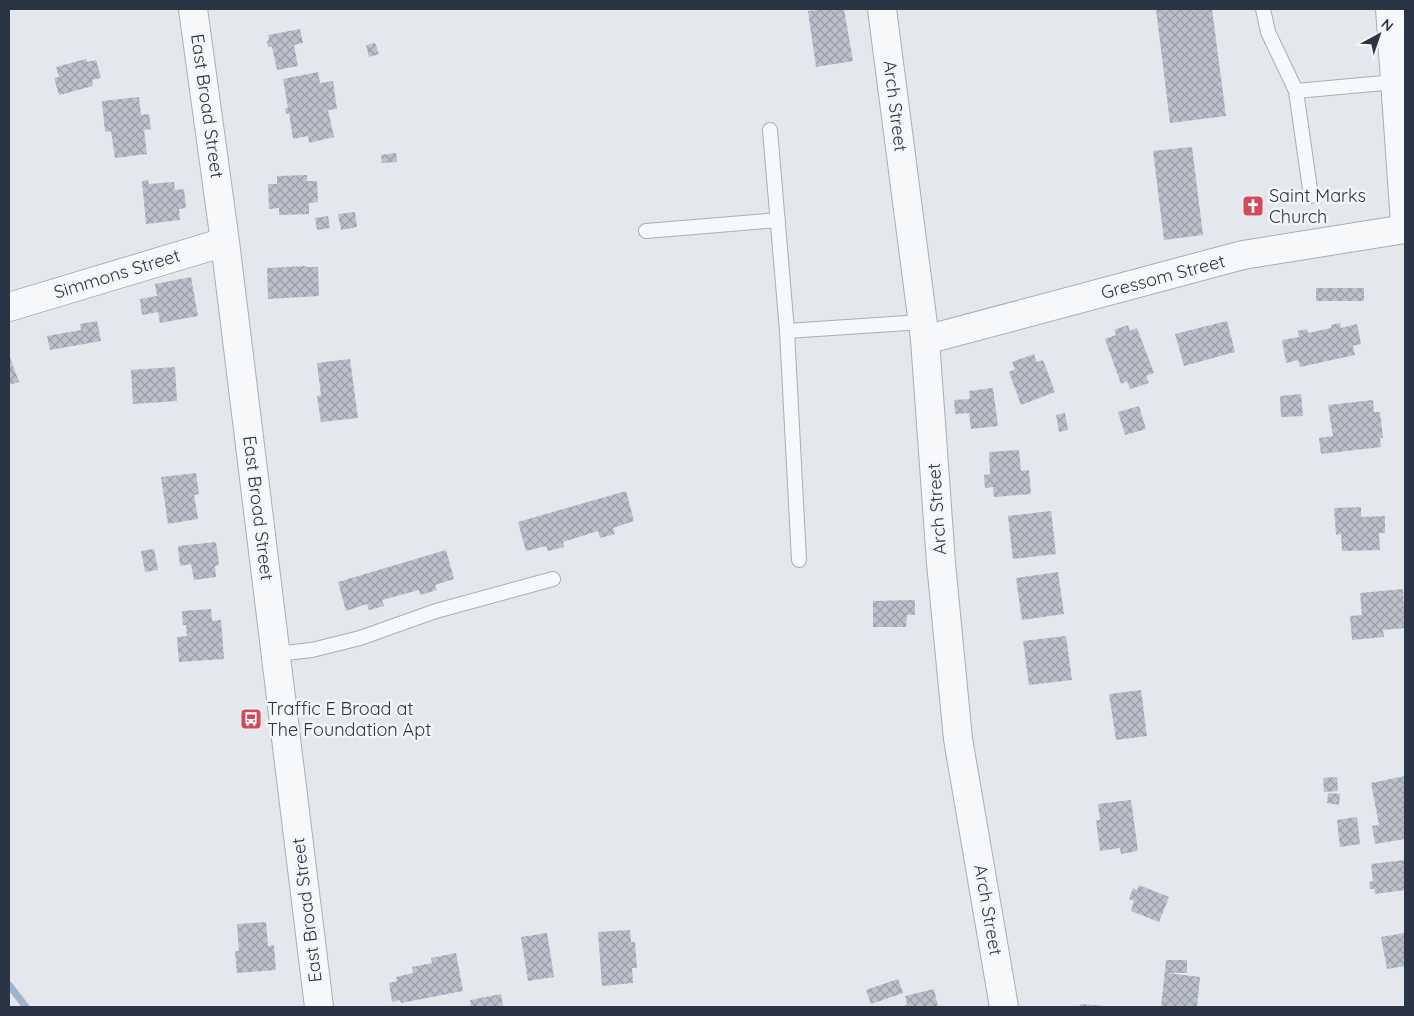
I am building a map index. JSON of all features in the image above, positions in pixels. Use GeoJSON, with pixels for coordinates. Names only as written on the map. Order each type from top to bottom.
{"type":"FeatureCollection","features":[{"type":"Feature","properties":{"kind":"street","name":"East Broad Street"},"geometry":{"type":"LineString","coordinates":[[193,9],[225,242],[319,1007]]}},
{"type":"Feature","properties":{"kind":"street","name":"Arch Street"},"geometry":{"type":"LineString","coordinates":[[882,9],[924,331],[941,563],[958,739],[1004,1007]]}},
{"type":"Feature","properties":{"kind":"street"},"geometry":{"type":"LineString","coordinates":[[1390,9],[1395,82],[1402,117],[1405,223]]}},
{"type":"Feature","properties":{"kind":"street","name":"Gressom Street"},"geometry":{"type":"LineString","coordinates":[[924,331],[1243,255],[1405,229]]}},
{"type":"Feature","properties":{"kind":"street","name":"Simmons Street"},"geometry":{"type":"LineString","coordinates":[[9,307],[225,242]]}},
{"type":"Feature","properties":{"kind":"lane"},"geometry":{"type":"LineString","coordinates":[[1263,9],[1268,32],[1296,90],[1311,196]]}},
{"type":"Feature","properties":{"kind":"lane"},"geometry":{"type":"LineString","coordinates":[[1296,90],[1395,82]]}},
{"type":"Feature","properties":{"kind":"lane"},"geometry":{"type":"LineString","coordinates":[[770,130],[787,332],[799,560]]}},
{"type":"Feature","properties":{"kind":"lane"},"geometry":{"type":"LineString","coordinates":[[646,231],[778,220]]}},
{"type":"Feature","properties":{"kind":"lane"},"geometry":{"type":"LineString","coordinates":[[787,332],[924,331]]}},
{"type":"Feature","properties":{"kind":"lane"},"geometry":{"type":"LineString","coordinates":[[276,654],[312,650],[360,638],[436,611],[553,579]]}},
{"type":"Feature","properties":{"kind":"building"},"geometry":{"type":"Polygon","coordinates":[[[844,9],[853,61],[816,67],[808,11],[844,9]]]}},
{"type":"Feature","properties":{"kind":"building"},"geometry":{"type":"Polygon","coordinates":[[[1156,9],[1212,9],[1226,116],[1170,123],[1156,9]]]}},
{"type":"Feature","properties":{"kind":"building"},"geometry":{"type":"Polygon","coordinates":[[[300,29],[303,43],[294,45],[298,66],[277,70],[272,47],[268,47],[268,35],[300,29]]]}},
{"type":"Feature","properties":{"kind":"building"},"geometry":{"type":"Polygon","coordinates":[[[375,43],[379,54],[369,57],[366,45],[375,43]]]}},
{"type":"Feature","properties":{"kind":"building"},"geometry":{"type":"Polygon","coordinates":[[[86,59],[87,62],[96,60],[101,78],[92,80],[93,86],[59,95],[54,78],[59,77],[56,67],[86,59]]]}},
{"type":"Feature","properties":{"kind":"building"},"geometry":{"type":"Polygon","coordinates":[[[318,72],[320,83],[333,81],[337,109],[328,110],[334,137],[309,143],[308,136],[293,139],[289,113],[286,114],[285,108],[288,108],[283,79],[318,72]]]}},
{"type":"Feature","properties":{"kind":"building"},"geometry":{"type":"Polygon","coordinates":[[[139,97],[141,115],[149,114],[151,129],[144,130],[147,154],[115,158],[111,131],[105,132],[102,101],[139,97]]]}},
{"type":"Feature","properties":{"kind":"building"},"geometry":{"type":"Polygon","coordinates":[[[1192,147],[1203,235],[1164,240],[1153,151],[1192,147]]]}},
{"type":"Feature","properties":{"kind":"building"},"geometry":{"type":"Polygon","coordinates":[[[396,153],[397,162],[382,163],[381,155],[396,153]]]}},
{"type":"Feature","properties":{"kind":"building"},"geometry":{"type":"Polygon","coordinates":[[[307,175],[307,181],[317,181],[318,202],[309,203],[309,214],[279,215],[279,208],[269,209],[268,184],[277,184],[277,176],[307,175]]]}},
{"type":"Feature","properties":{"kind":"building"},"geometry":{"type":"Polygon","coordinates":[[[148,180],[149,184],[174,182],[175,190],[184,189],[186,208],[179,209],[180,220],[146,224],[142,181],[148,180]]]}},
{"type":"Feature","properties":{"kind":"building"},"geometry":{"type":"Polygon","coordinates":[[[355,212],[357,227],[341,230],[338,214],[355,212]]]}},
{"type":"Feature","properties":{"kind":"building"},"geometry":{"type":"Polygon","coordinates":[[[328,216],[330,228],[317,230],[315,218],[328,216]]]}},
{"type":"Feature","properties":{"kind":"building"},"geometry":{"type":"Polygon","coordinates":[[[318,267],[319,296],[268,299],[267,268],[318,267]]]}},
{"type":"Feature","properties":{"kind":"building"},"geometry":{"type":"Polygon","coordinates":[[[191,277],[198,316],[160,323],[158,312],[142,315],[140,299],[157,296],[155,284],[191,277]]]}},
{"type":"Feature","properties":{"kind":"building"},"geometry":{"type":"Polygon","coordinates":[[[1316,288],[1364,288],[1364,301],[1316,301],[1316,288]]]}},
{"type":"Feature","properties":{"kind":"building"},"geometry":{"type":"Polygon","coordinates":[[[97,321],[101,341],[50,350],[47,336],[81,330],[80,324],[97,321]]]}},
{"type":"Feature","properties":{"kind":"building"},"geometry":{"type":"Polygon","coordinates":[[[1227,321],[1235,352],[1184,366],[1175,334],[1227,321]]]}},
{"type":"Feature","properties":{"kind":"building"},"geometry":{"type":"Polygon","coordinates":[[[1340,323],[1341,328],[1357,324],[1361,344],[1353,346],[1355,355],[1300,367],[1298,360],[1286,363],[1282,340],[1299,337],[1298,331],[1307,329],[1308,333],[1331,328],[1331,325],[1340,323]]]}},
{"type":"Feature","properties":{"kind":"building"},"geometry":{"type":"Polygon","coordinates":[[[1128,325],[1130,331],[1137,328],[1154,373],[1146,376],[1149,383],[1130,389],[1127,381],[1121,384],[1105,339],[1116,335],[1114,330],[1128,325]]]}},
{"type":"Feature","properties":{"kind":"building"},"geometry":{"type":"Polygon","coordinates":[[[1034,354],[1037,362],[1043,360],[1055,392],[1021,405],[1009,372],[1015,369],[1012,362],[1034,354]]]}},
{"type":"Feature","properties":{"kind":"building"},"geometry":{"type":"Polygon","coordinates":[[[9,355],[19,382],[9,385],[9,355]]]}},
{"type":"Feature","properties":{"kind":"building"},"geometry":{"type":"Polygon","coordinates":[[[350,359],[358,418],[321,422],[317,396],[321,395],[317,363],[350,359]]]}},
{"type":"Feature","properties":{"kind":"building"},"geometry":{"type":"Polygon","coordinates":[[[175,367],[177,401],[133,404],[131,370],[175,367]]]}},
{"type":"Feature","properties":{"kind":"building"},"geometry":{"type":"Polygon","coordinates":[[[993,388],[998,426],[971,429],[969,413],[955,414],[954,400],[970,399],[969,391],[993,388]]]}},
{"type":"Feature","properties":{"kind":"building"},"geometry":{"type":"Polygon","coordinates":[[[1301,394],[1303,416],[1281,417],[1280,396],[1301,394]]]}},
{"type":"Feature","properties":{"kind":"building"},"geometry":{"type":"Polygon","coordinates":[[[1373,400],[1374,412],[1380,412],[1383,438],[1380,438],[1381,447],[1321,454],[1319,438],[1333,436],[1328,405],[1373,400]]]}},
{"type":"Feature","properties":{"kind":"building"},"geometry":{"type":"Polygon","coordinates":[[[1139,406],[1146,429],[1125,435],[1118,412],[1139,406]]]}},
{"type":"Feature","properties":{"kind":"building"},"geometry":{"type":"Polygon","coordinates":[[[1065,413],[1068,430],[1059,432],[1056,415],[1065,413]]]}},
{"type":"Feature","properties":{"kind":"building"},"geometry":{"type":"Polygon","coordinates":[[[1019,450],[1021,471],[1029,470],[1031,494],[994,497],[993,487],[985,488],[984,475],[990,474],[989,452],[1019,450]]]}},
{"type":"Feature","properties":{"kind":"building"},"geometry":{"type":"Polygon","coordinates":[[[196,473],[199,494],[194,495],[198,519],[168,524],[161,477],[196,473]]]}},
{"type":"Feature","properties":{"kind":"building"},"geometry":{"type":"Polygon","coordinates":[[[626,491],[634,521],[613,528],[615,534],[600,538],[598,531],[563,542],[564,547],[548,551],[546,546],[526,551],[518,522],[626,491]]]}},
{"type":"Feature","properties":{"kind":"building"},"geometry":{"type":"Polygon","coordinates":[[[1361,507],[1361,517],[1385,516],[1385,533],[1379,533],[1380,550],[1342,551],[1341,534],[1336,535],[1334,508],[1361,507]]]}},
{"type":"Feature","properties":{"kind":"building"},"geometry":{"type":"Polygon","coordinates":[[[1051,511],[1056,554],[1013,559],[1008,516],[1051,511]]]}},
{"type":"Feature","properties":{"kind":"building"},"geometry":{"type":"Polygon","coordinates":[[[216,542],[219,565],[215,566],[216,577],[194,580],[191,564],[180,566],[178,546],[216,542]]]}},
{"type":"Feature","properties":{"kind":"building"},"geometry":{"type":"Polygon","coordinates":[[[154,549],[158,570],[145,572],[141,551],[154,549]]]}},
{"type":"Feature","properties":{"kind":"building"},"geometry":{"type":"Polygon","coordinates":[[[446,550],[454,579],[435,585],[437,590],[420,595],[419,590],[382,600],[384,606],[369,610],[367,604],[346,611],[338,582],[446,550]]]}},
{"type":"Feature","properties":{"kind":"building"},"geometry":{"type":"Polygon","coordinates":[[[1058,572],[1064,614],[1022,620],[1016,578],[1058,572]]]}},
{"type":"Feature","properties":{"kind":"building"},"geometry":{"type":"Polygon","coordinates":[[[1403,589],[1405,628],[1383,630],[1384,637],[1352,640],[1350,616],[1362,615],[1360,593],[1403,589]]]}},
{"type":"Feature","properties":{"kind":"building"},"geometry":{"type":"Polygon","coordinates":[[[915,600],[915,615],[907,615],[906,627],[873,627],[873,601],[915,600]]]}},
{"type":"Feature","properties":{"kind":"building"},"geometry":{"type":"Polygon","coordinates":[[[211,609],[212,621],[221,620],[224,659],[179,662],[177,637],[187,636],[186,625],[183,625],[182,611],[211,609]]]}},
{"type":"Feature","properties":{"kind":"building"},"geometry":{"type":"Polygon","coordinates":[[[1066,636],[1072,680],[1029,685],[1023,641],[1066,636]]]}},
{"type":"Feature","properties":{"kind":"building"},"geometry":{"type":"Polygon","coordinates":[[[1141,690],[1147,736],[1116,740],[1109,694],[1141,690]]]}},
{"type":"Feature","properties":{"kind":"building"},"geometry":{"type":"Polygon","coordinates":[[[1405,776],[1405,839],[1375,844],[1372,826],[1379,825],[1371,783],[1405,776]]]}},
{"type":"Feature","properties":{"kind":"building"},"geometry":{"type":"Polygon","coordinates":[[[1337,777],[1338,791],[1324,792],[1323,778],[1337,777]]]}},
{"type":"Feature","properties":{"kind":"building"},"geometry":{"type":"Polygon","coordinates":[[[1328,793],[1340,794],[1339,805],[1327,803],[1328,793]]]}},
{"type":"Feature","properties":{"kind":"building"},"geometry":{"type":"Polygon","coordinates":[[[1131,800],[1138,851],[1121,854],[1120,848],[1100,851],[1096,820],[1100,820],[1098,804],[1131,800]]]}},
{"type":"Feature","properties":{"kind":"building"},"geometry":{"type":"Polygon","coordinates":[[[1357,817],[1360,844],[1340,847],[1337,820],[1357,817]]]}},
{"type":"Feature","properties":{"kind":"building"},"geometry":{"type":"Polygon","coordinates":[[[1405,860],[1405,890],[1375,894],[1374,889],[1370,889],[1369,882],[1373,881],[1371,864],[1405,860]]]}},
{"type":"Feature","properties":{"kind":"building"},"geometry":{"type":"Polygon","coordinates":[[[1139,885],[1169,897],[1159,922],[1131,911],[1134,901],[1129,899],[1133,888],[1137,890],[1139,885]]]}},
{"type":"Feature","properties":{"kind":"building"},"geometry":{"type":"Polygon","coordinates":[[[266,922],[268,946],[274,945],[276,970],[237,973],[235,951],[239,951],[237,924],[266,922]]]}},
{"type":"Feature","properties":{"kind":"building"},"geometry":{"type":"Polygon","coordinates":[[[630,930],[631,942],[635,942],[637,968],[632,968],[633,983],[602,986],[598,932],[630,930]]]}},
{"type":"Feature","properties":{"kind":"building"},"geometry":{"type":"Polygon","coordinates":[[[547,933],[554,977],[528,981],[521,937],[547,933]]]}},
{"type":"Feature","properties":{"kind":"building"},"geometry":{"type":"Polygon","coordinates":[[[1405,933],[1405,966],[1387,969],[1381,937],[1405,933]]]}},
{"type":"Feature","properties":{"kind":"building"},"geometry":{"type":"Polygon","coordinates":[[[456,953],[463,991],[401,1003],[400,1000],[392,1002],[389,983],[397,981],[396,977],[413,973],[412,967],[432,963],[431,958],[456,953]]]}},
{"type":"Feature","properties":{"kind":"building"},"geometry":{"type":"Polygon","coordinates":[[[1166,960],[1187,960],[1187,973],[1168,973],[1200,977],[1197,1007],[1161,1007],[1166,960]]]}},
{"type":"Feature","properties":{"kind":"building"},"geometry":{"type":"Polygon","coordinates":[[[898,979],[903,993],[871,1004],[866,990],[898,979]]]}},
{"type":"Feature","properties":{"kind":"building"},"geometry":{"type":"Polygon","coordinates":[[[934,989],[938,1007],[900,1007],[907,1005],[905,996],[934,989]]]}},
{"type":"Feature","properties":{"kind":"building"},"geometry":{"type":"Polygon","coordinates":[[[501,994],[503,1007],[471,1007],[470,1000],[501,994]]]}},
{"type":"Feature","properties":{"kind":"building"},"geometry":{"type":"Polygon","coordinates":[[[1080,1004],[1105,1006],[1105,1007],[1079,1007],[1080,1004]]]}},
{"type":"Feature","properties":{"kind":"waterway"},"geometry":{"type":"LineString","coordinates":[[9,985],[26,1007]]}},
{"type":"Feature","properties":{"kind":"place","name":"Saint Marks Church"},"geometry":{"type":"Point","coordinates":[1253,206]}},
{"type":"Feature","properties":{"kind":"place","name":"Traffic E Broad at The Foundation Apt"},"geometry":{"type":"Point","coordinates":[251,719]}}]}
